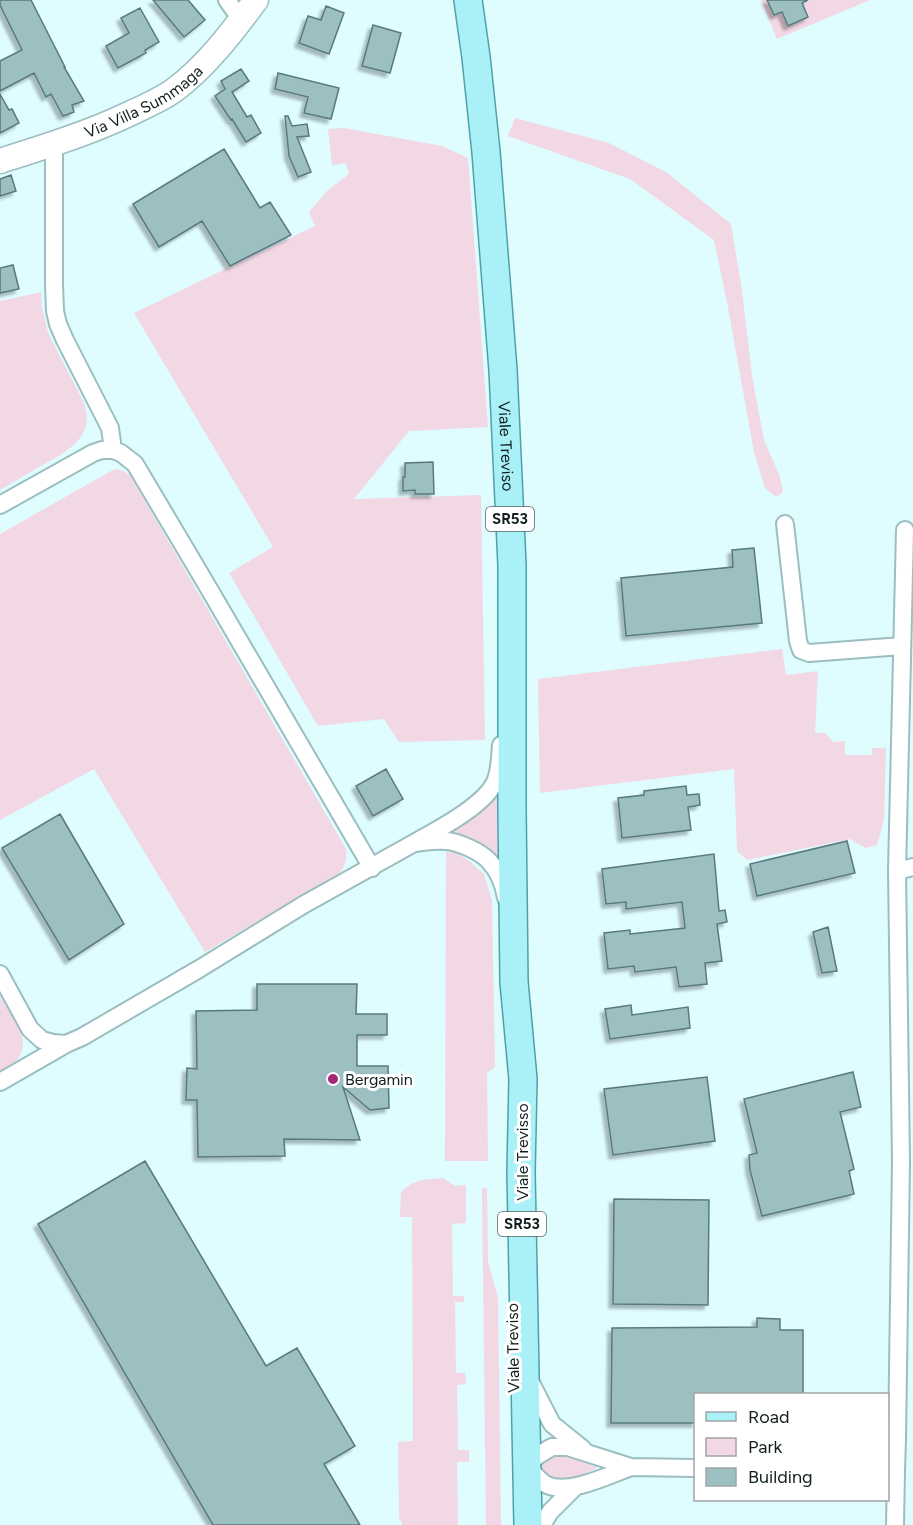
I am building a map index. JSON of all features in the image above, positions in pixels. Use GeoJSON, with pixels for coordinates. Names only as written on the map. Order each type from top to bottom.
{"type":"FeatureCollection","features":[{"type":"Feature","properties":{"kind":"main road","name":"Viale Treviso"},"geometry":{"type":"LineString","coordinates":[[468,0],[486,152],[503,370],[512,565],[514,982],[509,1063],[508,1172],[514,1525]]}},
{"type":"Feature","properties":{"kind":"main road","name":"Viale Treviso"},"geometry":{"type":"LineString","coordinates":[[476,0],[476,57]]}},
{"type":"Feature","properties":{"kind":"main road","name":"Viale Trevisso"},"geometry":{"type":"LineString","coordinates":[[514,982],[523,1079],[521,1172],[526,1465]]}},
{"type":"Feature","properties":{"kind":"main road","name":"SR53"},"geometry":{"type":"LineString","coordinates":[[526,1465],[528,1525]]}},
{"type":"Feature","properties":{"kind":"street"},"geometry":{"type":"LineString","coordinates":[[227,0],[242,20]]}},
{"type":"Feature","properties":{"kind":"street","name":"Via Villa Summaga"},"geometry":{"type":"LineString","coordinates":[[0,161],[81,135],[149,105],[173,91],[194,73],[242,20],[256,0]]}},
{"type":"Feature","properties":{"kind":"street"},"geometry":{"type":"LineString","coordinates":[[54,144],[55,311],[64,340],[110,428],[113,450]]}},
{"type":"Feature","properties":{"kind":"street"},"geometry":{"type":"LineString","coordinates":[[0,506],[102,450],[121,453],[135,464],[372,868]]}},
{"type":"Feature","properties":{"kind":"street"},"geometry":{"type":"LineString","coordinates":[[785,524],[798,641],[801,650],[808,653],[902,646]]}},
{"type":"Feature","properties":{"kind":"street"},"geometry":{"type":"LineString","coordinates":[[895,1525],[892,1471],[905,1432],[907,1160],[902,646],[905,530]]}},
{"type":"Feature","properties":{"kind":"street"},"geometry":{"type":"LineString","coordinates":[[0,1082],[199,969],[303,905],[372,868],[464,813],[490,791],[496,780],[504,718],[503,644],[512,565]]}},
{"type":"Feature","properties":{"kind":"street"},"geometry":{"type":"LineString","coordinates":[[414,843],[445,841],[459,843],[488,860],[498,874],[505,893],[509,957],[514,982]]}},
{"type":"Feature","properties":{"kind":"street"},"geometry":{"type":"LineString","coordinates":[[0,974],[30,1029],[42,1040],[66,1044]]}},
{"type":"Feature","properties":{"kind":"street"},"geometry":{"type":"LineString","coordinates":[[512,1310],[518,1327],[520,1458],[546,1485],[562,1487],[575,1487],[631,1467]]}},
{"type":"Feature","properties":{"kind":"street"},"geometry":{"type":"LineString","coordinates":[[525,1370],[552,1424],[591,1455]]}},
{"type":"Feature","properties":{"kind":"street"},"geometry":{"type":"LineString","coordinates":[[520,1525],[519,1481],[526,1465],[552,1447],[568,1447],[631,1467],[694,1468]]}},
{"type":"Feature","properties":{"kind":"street"},"geometry":{"type":"LineString","coordinates":[[542,1525],[550,1512],[575,1487]]}},
{"type":"Feature","properties":{"kind":"green space"},"geometry":{"type":"Polygon","coordinates":[[[761,0],[870,0],[777,39],[761,0]]]}},
{"type":"Feature","properties":{"kind":"green space"},"geometry":{"type":"Polygon","coordinates":[[[515,118],[609,143],[666,172],[731,224],[742,290],[752,376],[764,440],[780,477],[783,492],[776,497],[765,488],[754,452],[714,240],[630,179],[508,136],[515,118]]]}},
{"type":"Feature","properties":{"kind":"green space"},"geometry":{"type":"Polygon","coordinates":[[[344,128],[442,146],[468,158],[488,427],[409,431],[354,499],[481,495],[485,740],[399,742],[384,719],[318,726],[229,573],[273,547],[134,313],[315,226],[309,212],[327,191],[349,174],[346,163],[332,165],[328,129],[344,128]]]}},
{"type":"Feature","properties":{"kind":"green space"},"geometry":{"type":"Polygon","coordinates":[[[41,292],[48,333],[84,403],[87,415],[86,426],[82,435],[69,449],[0,490],[0,301],[41,292]]]}},
{"type":"Feature","properties":{"kind":"green space"},"geometry":{"type":"Polygon","coordinates":[[[116,469],[130,475],[346,849],[345,862],[339,874],[205,952],[94,769],[0,820],[0,534],[116,469]]]}},
{"type":"Feature","properties":{"kind":"green space"},"geometry":{"type":"Polygon","coordinates":[[[782,649],[786,675],[818,671],[815,733],[825,733],[833,742],[845,741],[845,755],[872,755],[872,748],[886,748],[884,820],[877,845],[866,848],[850,839],[747,860],[737,851],[734,769],[540,793],[538,679],[782,649]]]}},
{"type":"Feature","properties":{"kind":"green space"},"geometry":{"type":"Polygon","coordinates":[[[502,792],[502,863],[478,842],[448,831],[477,815],[502,792]]]}},
{"type":"Feature","properties":{"kind":"green space"},"geometry":{"type":"Polygon","coordinates":[[[446,852],[456,853],[484,874],[492,901],[495,1067],[487,1073],[488,1161],[445,1161],[446,852]]]}},
{"type":"Feature","properties":{"kind":"green space"},"geometry":{"type":"Polygon","coordinates":[[[0,996],[19,1027],[23,1046],[13,1064],[0,1073],[0,996]]]}},
{"type":"Feature","properties":{"kind":"green space"},"geometry":{"type":"Polygon","coordinates":[[[443,1178],[455,1186],[466,1185],[466,1223],[452,1224],[453,1296],[464,1296],[464,1302],[455,1302],[456,1373],[465,1373],[466,1384],[457,1385],[458,1450],[469,1450],[469,1462],[457,1462],[458,1525],[403,1525],[399,1518],[398,1442],[413,1441],[412,1217],[400,1217],[401,1192],[416,1182],[443,1178]]]}},
{"type":"Feature","properties":{"kind":"green space"},"geometry":{"type":"Polygon","coordinates":[[[482,1188],[487,1188],[488,1262],[498,1298],[501,1525],[486,1525],[482,1188]]]}},
{"type":"Feature","properties":{"kind":"green space"},"geometry":{"type":"Polygon","coordinates":[[[556,1452],[597,1463],[597,1468],[568,1481],[545,1479],[536,1462],[556,1452]]]}},
{"type":"Feature","properties":{"kind":"building"},"geometry":{"type":"Polygon","coordinates":[[[0,0],[31,0],[64,67],[84,101],[72,105],[74,112],[63,116],[51,94],[46,97],[34,73],[0,91],[0,61],[22,50],[0,5],[0,0]]]}},
{"type":"Feature","properties":{"kind":"building"},"geometry":{"type":"Polygon","coordinates":[[[153,0],[188,0],[205,20],[184,37],[153,0]]]}},
{"type":"Feature","properties":{"kind":"building"},"geometry":{"type":"Polygon","coordinates":[[[767,0],[808,0],[802,3],[808,17],[788,26],[782,12],[774,15],[767,0]]]}},
{"type":"Feature","properties":{"kind":"building"},"geometry":{"type":"Polygon","coordinates":[[[326,6],[344,13],[329,54],[299,43],[308,16],[321,20],[326,6]]]}},
{"type":"Feature","properties":{"kind":"building"},"geometry":{"type":"Polygon","coordinates":[[[140,8],[159,42],[145,50],[146,53],[118,68],[106,46],[129,33],[121,18],[140,8]]]}},
{"type":"Feature","properties":{"kind":"building"},"geometry":{"type":"Polygon","coordinates":[[[373,25],[401,33],[390,73],[362,66],[373,25]]]}},
{"type":"Feature","properties":{"kind":"building"},"geometry":{"type":"Polygon","coordinates":[[[241,69],[249,81],[232,92],[247,117],[251,115],[261,133],[246,142],[215,96],[225,89],[221,81],[241,69]]]}},
{"type":"Feature","properties":{"kind":"building"},"geometry":{"type":"Polygon","coordinates":[[[278,73],[339,88],[331,119],[304,113],[308,97],[275,89],[278,73]]]}},
{"type":"Feature","properties":{"kind":"building"},"geometry":{"type":"Polygon","coordinates":[[[0,94],[9,110],[12,109],[19,123],[0,133],[0,94]]]}},
{"type":"Feature","properties":{"kind":"building"},"geometry":{"type":"Polygon","coordinates":[[[285,116],[288,116],[292,126],[307,124],[309,136],[297,137],[311,172],[298,177],[289,156],[285,116]]]}},
{"type":"Feature","properties":{"kind":"building"},"geometry":{"type":"Polygon","coordinates":[[[224,149],[260,208],[270,202],[291,235],[230,266],[202,221],[159,247],[133,204],[224,149]]]}},
{"type":"Feature","properties":{"kind":"building"},"geometry":{"type":"Polygon","coordinates":[[[11,175],[16,191],[0,196],[0,179],[11,175]]]}},
{"type":"Feature","properties":{"kind":"building"},"geometry":{"type":"Polygon","coordinates":[[[13,265],[19,289],[0,293],[0,268],[13,265]]]}},
{"type":"Feature","properties":{"kind":"building"},"geometry":{"type":"Polygon","coordinates":[[[433,462],[434,494],[415,494],[415,490],[403,491],[405,463],[433,462]]]}},
{"type":"Feature","properties":{"kind":"building"},"geometry":{"type":"Polygon","coordinates":[[[754,548],[762,623],[626,636],[621,578],[733,567],[732,550],[754,548]]]}},
{"type":"Feature","properties":{"kind":"building"},"geometry":{"type":"Polygon","coordinates":[[[386,769],[403,799],[373,816],[356,786],[386,769]]]}},
{"type":"Feature","properties":{"kind":"building"},"geometry":{"type":"Polygon","coordinates":[[[686,786],[687,795],[699,794],[700,805],[688,807],[691,830],[622,838],[618,798],[644,795],[644,791],[686,786]]]}},
{"type":"Feature","properties":{"kind":"building"},"geometry":{"type":"Polygon","coordinates":[[[60,814],[124,924],[69,960],[2,848],[60,814]]]}},
{"type":"Feature","properties":{"kind":"building"},"geometry":{"type":"Polygon","coordinates":[[[847,841],[855,873],[757,896],[750,864],[847,841]]]}},
{"type":"Feature","properties":{"kind":"building"},"geometry":{"type":"Polygon","coordinates":[[[714,854],[719,911],[725,910],[727,922],[717,924],[722,961],[705,963],[707,984],[679,987],[676,967],[635,972],[634,966],[608,969],[604,933],[630,930],[630,934],[685,928],[682,902],[626,909],[626,902],[606,904],[602,869],[714,854]]]}},
{"type":"Feature","properties":{"kind":"building"},"geometry":{"type":"Polygon","coordinates":[[[828,927],[837,971],[822,973],[813,932],[828,927]]]}},
{"type":"Feature","properties":{"kind":"building"},"geometry":{"type":"Polygon","coordinates":[[[257,984],[357,984],[356,1014],[387,1014],[387,1035],[357,1035],[357,1066],[388,1066],[389,1108],[370,1110],[343,1087],[360,1140],[284,1139],[285,1156],[198,1157],[197,1100],[186,1100],[187,1068],[197,1069],[196,1011],[257,1010],[257,984]]]}},
{"type":"Feature","properties":{"kind":"building"},"geometry":{"type":"Polygon","coordinates":[[[631,1005],[632,1015],[688,1007],[690,1028],[610,1039],[605,1009],[631,1005]]]}},
{"type":"Feature","properties":{"kind":"building"},"geometry":{"type":"Polygon","coordinates":[[[853,1072],[861,1107],[840,1112],[854,1169],[849,1171],[854,1194],[762,1216],[750,1170],[749,1155],[757,1153],[744,1099],[853,1072]]]}},
{"type":"Feature","properties":{"kind":"building"},"geometry":{"type":"Polygon","coordinates":[[[707,1077],[715,1141],[613,1155],[604,1089],[707,1077]]]}},
{"type":"Feature","properties":{"kind":"building"},"geometry":{"type":"Polygon","coordinates":[[[145,1161],[266,1366],[297,1348],[355,1446],[324,1464],[360,1525],[213,1525],[38,1224],[145,1161]]]}},
{"type":"Feature","properties":{"kind":"building"},"geometry":{"type":"Polygon","coordinates":[[[614,1199],[709,1200],[708,1305],[613,1304],[614,1199]]]}},
{"type":"Feature","properties":{"kind":"building"},"geometry":{"type":"Polygon","coordinates":[[[757,1318],[780,1319],[780,1330],[803,1330],[803,1393],[694,1393],[694,1423],[611,1423],[612,1328],[757,1327],[757,1318]]]}},
{"type":"Feature","properties":{"kind":"place","name":"Bergamin"},"geometry":{"type":"Point","coordinates":[333,1079]}}]}
